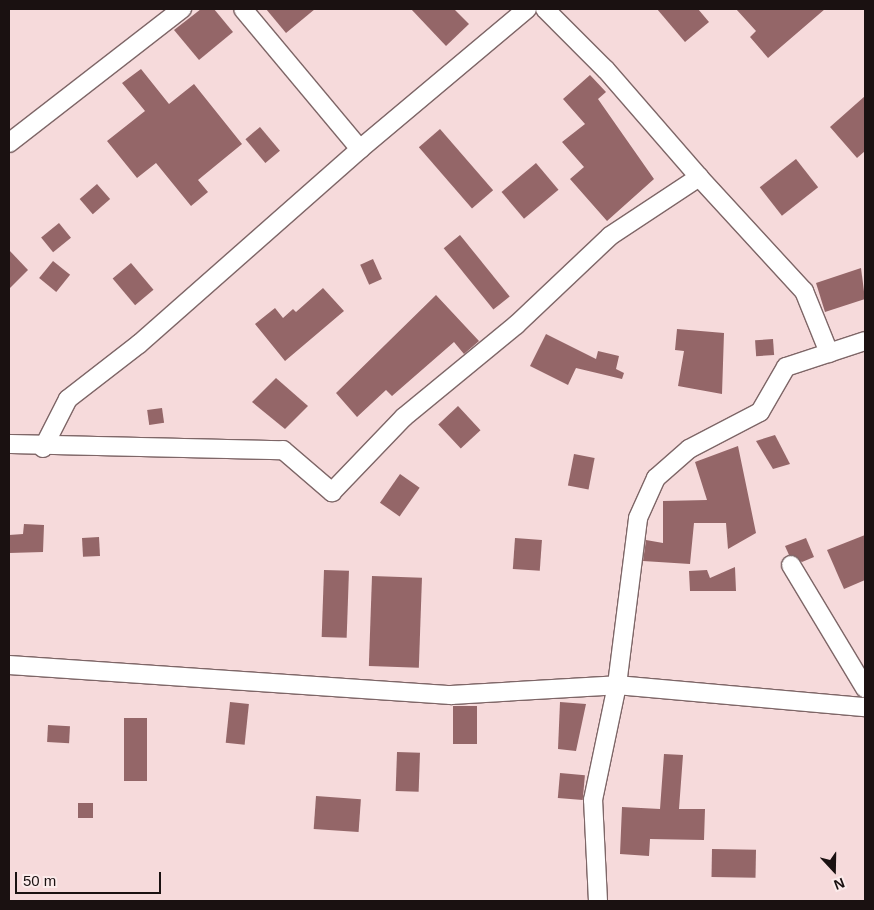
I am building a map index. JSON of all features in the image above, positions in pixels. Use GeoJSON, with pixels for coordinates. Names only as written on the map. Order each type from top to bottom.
{"type":"FeatureCollection","features":[{"type":"Feature","properties":{"kind":"street"},"geometry":{"type":"LineString","coordinates":[[9,143],[182,9]]}},
{"type":"Feature","properties":{"kind":"street"},"geometry":{"type":"LineString","coordinates":[[243,9],[360,149]]}},
{"type":"Feature","properties":{"kind":"street"},"geometry":{"type":"LineString","coordinates":[[43,448],[68,398],[139,344],[360,149],[527,9]]}},
{"type":"Feature","properties":{"kind":"street"},"geometry":{"type":"LineString","coordinates":[[545,9],[606,70],[698,177],[804,291],[829,353]]}},
{"type":"Feature","properties":{"kind":"street"},"geometry":{"type":"LineString","coordinates":[[9,444],[43,448],[283,450],[332,492],[404,417],[516,325],[610,236],[698,177]]}},
{"type":"Feature","properties":{"kind":"street"},"geometry":{"type":"LineString","coordinates":[[598,901],[593,800],[617,685],[628,570],[638,518],[656,478],[689,449],[760,412],[786,367],[865,341]]}},
{"type":"Feature","properties":{"kind":"street"},"geometry":{"type":"LineString","coordinates":[[792,565],[865,688]]}},
{"type":"Feature","properties":{"kind":"street"},"geometry":{"type":"LineString","coordinates":[[9,665],[451,695],[617,685],[865,707]]}},
{"type":"Feature","properties":{"kind":"building"},"geometry":{"type":"Polygon","coordinates":[[[201,9],[214,9],[233,32],[199,60],[174,30],[201,9]]]}},
{"type":"Feature","properties":{"kind":"building"},"geometry":{"type":"Polygon","coordinates":[[[266,9],[315,9],[286,33],[266,9]]]}},
{"type":"Feature","properties":{"kind":"building"},"geometry":{"type":"Polygon","coordinates":[[[411,9],[454,9],[469,24],[446,46],[411,9]]]}},
{"type":"Feature","properties":{"kind":"building"},"geometry":{"type":"Polygon","coordinates":[[[657,9],[698,9],[709,22],[685,42],[657,9]]]}},
{"type":"Feature","properties":{"kind":"building"},"geometry":{"type":"Polygon","coordinates":[[[736,9],[825,9],[768,58],[750,37],[756,31],[736,9]]]}},
{"type":"Feature","properties":{"kind":"building"},"geometry":{"type":"Polygon","coordinates":[[[141,69],[169,104],[194,84],[242,144],[198,180],[208,192],[191,206],[156,163],[137,178],[107,141],[145,111],[122,83],[141,69]]]}},
{"type":"Feature","properties":{"kind":"building"},"geometry":{"type":"Polygon","coordinates":[[[590,75],[606,92],[598,99],[654,179],[607,221],[570,179],[584,167],[562,142],[585,124],[563,99],[590,75]]]}},
{"type":"Feature","properties":{"kind":"building"},"geometry":{"type":"Polygon","coordinates":[[[865,96],[865,151],[857,158],[830,127],[865,96]]]}},
{"type":"Feature","properties":{"kind":"building"},"geometry":{"type":"Polygon","coordinates":[[[260,127],[280,151],[265,163],[245,139],[260,127]]]}},
{"type":"Feature","properties":{"kind":"building"},"geometry":{"type":"Polygon","coordinates":[[[440,129],[493,190],[472,209],[419,147],[440,129]]]}},
{"type":"Feature","properties":{"kind":"building"},"geometry":{"type":"Polygon","coordinates":[[[796,159],[818,187],[782,216],[760,187],[796,159]]]}},
{"type":"Feature","properties":{"kind":"building"},"geometry":{"type":"Polygon","coordinates":[[[536,163],[558,190],[524,219],[502,192],[536,163]]]}},
{"type":"Feature","properties":{"kind":"building"},"geometry":{"type":"Polygon","coordinates":[[[97,184],[110,199],[93,214],[80,199],[97,184]]]}},
{"type":"Feature","properties":{"kind":"building"},"geometry":{"type":"Polygon","coordinates":[[[59,223],[71,238],[53,252],[41,237],[59,223]]]}},
{"type":"Feature","properties":{"kind":"building"},"geometry":{"type":"Polygon","coordinates":[[[460,235],[510,296],[493,310],[444,248],[460,235]]]}},
{"type":"Feature","properties":{"kind":"building"},"geometry":{"type":"Polygon","coordinates":[[[9,250],[28,270],[9,289],[9,250]]]}},
{"type":"Feature","properties":{"kind":"building"},"geometry":{"type":"Polygon","coordinates":[[[373,259],[382,279],[369,285],[360,265],[373,259]]]}},
{"type":"Feature","properties":{"kind":"building"},"geometry":{"type":"Polygon","coordinates":[[[53,261],[70,275],[56,292],[39,278],[53,261]]]}},
{"type":"Feature","properties":{"kind":"building"},"geometry":{"type":"Polygon","coordinates":[[[131,263],[153,290],[135,305],[113,278],[131,263]]]}},
{"type":"Feature","properties":{"kind":"building"},"geometry":{"type":"Polygon","coordinates":[[[861,268],[865,299],[825,312],[816,283],[861,268]]]}},
{"type":"Feature","properties":{"kind":"building"},"geometry":{"type":"Polygon","coordinates":[[[323,288],[344,311],[285,361],[255,324],[275,308],[283,318],[293,309],[296,312],[323,288]]]}},
{"type":"Feature","properties":{"kind":"building"},"geometry":{"type":"Polygon","coordinates":[[[436,295],[479,341],[464,354],[454,342],[392,396],[386,390],[357,417],[336,393],[436,295]]]}},
{"type":"Feature","properties":{"kind":"building"},"geometry":{"type":"Polygon","coordinates":[[[677,329],[724,333],[722,394],[678,386],[684,351],[675,350],[677,329]]]}},
{"type":"Feature","properties":{"kind":"building"},"geometry":{"type":"Polygon","coordinates":[[[546,334],[596,359],[598,351],[619,356],[616,369],[624,373],[622,379],[576,368],[568,385],[530,366],[546,334]]]}},
{"type":"Feature","properties":{"kind":"building"},"geometry":{"type":"Polygon","coordinates":[[[773,339],[774,355],[756,356],[755,340],[773,339]]]}},
{"type":"Feature","properties":{"kind":"building"},"geometry":{"type":"Polygon","coordinates":[[[276,378],[308,406],[285,429],[252,402],[276,378]]]}},
{"type":"Feature","properties":{"kind":"building"},"geometry":{"type":"Polygon","coordinates":[[[458,406],[481,430],[461,449],[438,424],[458,406]]]}},
{"type":"Feature","properties":{"kind":"building"},"geometry":{"type":"Polygon","coordinates":[[[162,408],[164,423],[149,425],[147,410],[162,408]]]}},
{"type":"Feature","properties":{"kind":"building"},"geometry":{"type":"Polygon","coordinates":[[[775,435],[790,464],[773,469],[756,441],[775,435]]]}},
{"type":"Feature","properties":{"kind":"building"},"geometry":{"type":"Polygon","coordinates":[[[738,446],[756,533],[728,549],[726,523],[694,523],[690,564],[643,561],[646,540],[663,543],[663,501],[707,500],[695,462],[738,446]]]}},
{"type":"Feature","properties":{"kind":"building"},"geometry":{"type":"Polygon","coordinates":[[[574,454],[595,458],[589,489],[568,485],[574,454]]]}},
{"type":"Feature","properties":{"kind":"building"},"geometry":{"type":"Polygon","coordinates":[[[400,474],[420,488],[400,516],[380,503],[400,474]]]}},
{"type":"Feature","properties":{"kind":"building"},"geometry":{"type":"Polygon","coordinates":[[[24,524],[44,525],[43,552],[9,553],[9,535],[23,534],[24,524]]]}},
{"type":"Feature","properties":{"kind":"building"},"geometry":{"type":"Polygon","coordinates":[[[865,535],[865,580],[844,589],[827,550],[865,535]]]}},
{"type":"Feature","properties":{"kind":"building"},"geometry":{"type":"Polygon","coordinates":[[[99,537],[100,556],[83,557],[82,538],[99,537]]]}},
{"type":"Feature","properties":{"kind":"building"},"geometry":{"type":"Polygon","coordinates":[[[515,538],[542,540],[540,571],[513,569],[515,538]]]}},
{"type":"Feature","properties":{"kind":"building"},"geometry":{"type":"Polygon","coordinates":[[[806,538],[814,557],[802,562],[789,555],[785,546],[806,538]]]}},
{"type":"Feature","properties":{"kind":"building"},"geometry":{"type":"Polygon","coordinates":[[[735,567],[736,591],[690,591],[689,571],[707,570],[710,578],[735,567]]]}},
{"type":"Feature","properties":{"kind":"building"},"geometry":{"type":"Polygon","coordinates":[[[324,570],[349,571],[347,638],[322,637],[324,570]]]}},
{"type":"Feature","properties":{"kind":"building"},"geometry":{"type":"Polygon","coordinates":[[[372,576],[422,578],[419,668],[369,666],[372,576]]]}},
{"type":"Feature","properties":{"kind":"building"},"geometry":{"type":"Polygon","coordinates":[[[230,702],[249,704],[245,745],[226,743],[230,702]]]}},
{"type":"Feature","properties":{"kind":"building"},"geometry":{"type":"Polygon","coordinates":[[[560,702],[586,704],[576,751],[558,749],[560,702]]]}},
{"type":"Feature","properties":{"kind":"building"},"geometry":{"type":"Polygon","coordinates":[[[453,706],[477,706],[477,744],[453,744],[453,706]]]}},
{"type":"Feature","properties":{"kind":"building"},"geometry":{"type":"Polygon","coordinates":[[[124,718],[147,718],[147,781],[124,781],[124,718]]]}},
{"type":"Feature","properties":{"kind":"building"},"geometry":{"type":"Polygon","coordinates":[[[48,725],[70,726],[69,743],[47,742],[48,725]]]}},
{"type":"Feature","properties":{"kind":"building"},"geometry":{"type":"Polygon","coordinates":[[[397,752],[420,753],[419,792],[396,791],[397,752]]]}},
{"type":"Feature","properties":{"kind":"building"},"geometry":{"type":"Polygon","coordinates":[[[664,754],[683,755],[679,809],[705,809],[704,840],[650,839],[649,856],[620,854],[622,807],[660,809],[664,754]]]}},
{"type":"Feature","properties":{"kind":"building"},"geometry":{"type":"Polygon","coordinates":[[[560,773],[585,775],[583,800],[558,798],[560,773]]]}},
{"type":"Feature","properties":{"kind":"building"},"geometry":{"type":"Polygon","coordinates":[[[316,796],[361,799],[359,832],[314,829],[316,796]]]}},
{"type":"Feature","properties":{"kind":"building"},"geometry":{"type":"Polygon","coordinates":[[[78,803],[93,803],[93,818],[78,818],[78,803]]]}},
{"type":"Feature","properties":{"kind":"building"},"geometry":{"type":"Polygon","coordinates":[[[712,849],[756,850],[756,878],[712,877],[712,849]]]}}]}
